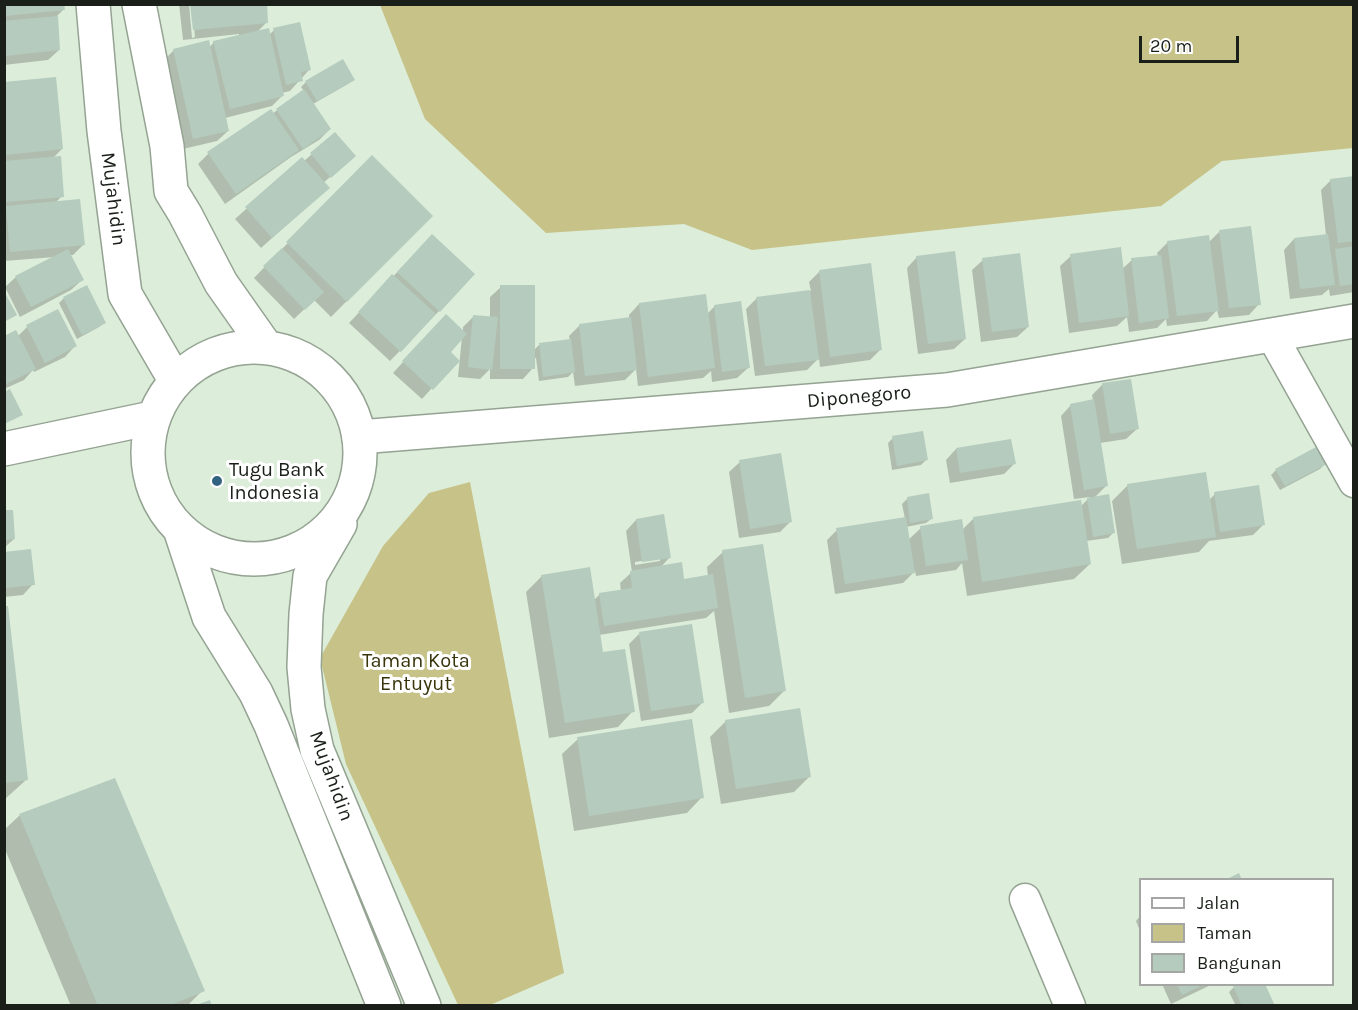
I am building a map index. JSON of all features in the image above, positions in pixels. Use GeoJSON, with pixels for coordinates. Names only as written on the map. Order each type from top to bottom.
{"type":"FeatureCollection","features":[{"type":"Feature","properties":{"kind":"main road","name":"Mujahidin"},"geometry":{"type":"LineString","coordinates":[[93,4],[104,131],[125,294],[175,380]]}},
{"type":"Feature","properties":{"kind":"main road"},"geometry":{"type":"LineString","coordinates":[[139,4],[167,146],[171,191],[199,238],[221,283],[266,347]]}},
{"type":"Feature","properties":{"kind":"main road","name":"Diponegoro"},"geometry":{"type":"LineString","coordinates":[[359,437],[947,390],[1353,321]]}},
{"type":"Feature","properties":{"kind":"main road"},"geometry":{"type":"LineString","coordinates":[[241,347],[266,347],[300,356],[328,376],[349,404],[359,437],[356,494],[350,507],[318,537],[292,552],[263,559],[234,558],[206,549],[181,532],[157,499],[146,459],[152,418],[162,398],[175,380],[194,364],[217,353],[241,347]]}},
{"type":"Feature","properties":{"kind":"main road"},"geometry":{"type":"LineString","coordinates":[[4,449],[152,418]]}},
{"type":"Feature","properties":{"kind":"main road","name":"Mujahidin"},"geometry":{"type":"LineString","coordinates":[[350,507],[310,576],[304,667],[308,709],[317,750],[424,1005]]}},
{"type":"Feature","properties":{"kind":"main road","name":"Mujahidin"},"geometry":{"type":"LineString","coordinates":[[181,532],[209,617],[256,693],[271,725],[384,1005]]}},
{"type":"Feature","properties":{"kind":"street"},"geometry":{"type":"LineString","coordinates":[[1271,334],[1353,482]]}},
{"type":"Feature","properties":{"kind":"street"},"geometry":{"type":"LineString","coordinates":[[1025,899],[1070,1005]]}},
{"type":"Feature","properties":{"kind":"green space"},"geometry":{"type":"Polygon","coordinates":[[[380,5],[1353,5],[1353,148],[1222,161],[1161,206],[752,250],[684,224],[546,233],[425,119],[380,5]]]}},
{"type":"Feature","properties":{"kind":"green space","name":"Taman Kota Entuyut"},"geometry":{"type":"Polygon","coordinates":[[[470,482],[564,973],[490,1005],[458,1005],[346,764],[320,658],[383,546],[429,493],[470,482]]]}},
{"type":"Feature","properties":{"kind":"building"},"geometry":{"type":"Polygon","coordinates":[[[4,4],[64,4],[65,10],[4,16],[4,4]]]}},
{"type":"Feature","properties":{"kind":"building"},"geometry":{"type":"Polygon","coordinates":[[[190,4],[267,4],[268,23],[193,30],[190,4]]]}},
{"type":"Feature","properties":{"kind":"building"},"geometry":{"type":"Polygon","coordinates":[[[58,16],[60,50],[4,56],[4,21],[58,16]]]}},
{"type":"Feature","properties":{"kind":"building"},"geometry":{"type":"Polygon","coordinates":[[[300,22],[311,70],[301,72],[303,81],[286,85],[273,28],[300,22]]]}},
{"type":"Feature","properties":{"kind":"building"},"geometry":{"type":"Polygon","coordinates":[[[269,28],[284,96],[230,109],[213,41],[269,28]]]}},
{"type":"Feature","properties":{"kind":"building"},"geometry":{"type":"Polygon","coordinates":[[[209,40],[229,131],[193,139],[173,49],[209,40]]]}},
{"type":"Feature","properties":{"kind":"building"},"geometry":{"type":"Polygon","coordinates":[[[343,59],[355,80],[317,101],[305,81],[343,59]]]}},
{"type":"Feature","properties":{"kind":"building"},"geometry":{"type":"Polygon","coordinates":[[[56,77],[63,149],[4,155],[4,82],[56,77]]]}},
{"type":"Feature","properties":{"kind":"building"},"geometry":{"type":"Polygon","coordinates":[[[304,89],[331,129],[303,149],[276,109],[304,89]]]}},
{"type":"Feature","properties":{"kind":"building"},"geometry":{"type":"Polygon","coordinates":[[[271,109],[299,150],[236,194],[207,152],[271,109]]]}},
{"type":"Feature","properties":{"kind":"building"},"geometry":{"type":"Polygon","coordinates":[[[335,132],[356,156],[331,178],[310,153],[335,132]]]}},
{"type":"Feature","properties":{"kind":"building"},"geometry":{"type":"Polygon","coordinates":[[[372,155],[433,216],[347,302],[286,242],[372,155]]]}},
{"type":"Feature","properties":{"kind":"building"},"geometry":{"type":"Polygon","coordinates":[[[61,156],[64,197],[5,202],[5,161],[61,156]]]}},
{"type":"Feature","properties":{"kind":"building"},"geometry":{"type":"Polygon","coordinates":[[[302,157],[330,188],[272,238],[245,207],[302,157]]]}},
{"type":"Feature","properties":{"kind":"building"},"geometry":{"type":"Polygon","coordinates":[[[1354,176],[1354,241],[1338,243],[1330,179],[1354,176]]]}},
{"type":"Feature","properties":{"kind":"building"},"geometry":{"type":"Polygon","coordinates":[[[80,199],[85,245],[10,252],[6,206],[80,199]]]}},
{"type":"Feature","properties":{"kind":"building"},"geometry":{"type":"Polygon","coordinates":[[[1251,226],[1261,305],[1229,308],[1219,230],[1251,226]]]}},
{"type":"Feature","properties":{"kind":"building"},"geometry":{"type":"Polygon","coordinates":[[[432,234],[475,274],[440,312],[397,272],[432,234]]]}},
{"type":"Feature","properties":{"kind":"building"},"geometry":{"type":"Polygon","coordinates":[[[1328,234],[1335,285],[1300,289],[1294,238],[1328,234]]]}},
{"type":"Feature","properties":{"kind":"building"},"geometry":{"type":"Polygon","coordinates":[[[1209,235],[1219,311],[1177,316],[1167,241],[1209,235]]]}},
{"type":"Feature","properties":{"kind":"building"},"geometry":{"type":"Polygon","coordinates":[[[1354,246],[1354,284],[1340,286],[1335,249],[1354,246]]]}},
{"type":"Feature","properties":{"kind":"building"},"geometry":{"type":"Polygon","coordinates":[[[1121,247],[1129,316],[1079,323],[1070,254],[1121,247]]]}},
{"type":"Feature","properties":{"kind":"building"},"geometry":{"type":"Polygon","coordinates":[[[282,248],[324,292],[305,310],[263,266],[282,248]]]}},
{"type":"Feature","properties":{"kind":"building"},"geometry":{"type":"Polygon","coordinates":[[[68,249],[84,280],[31,307],[15,276],[68,249]]]}},
{"type":"Feature","properties":{"kind":"building"},"geometry":{"type":"Polygon","coordinates":[[[955,251],[966,339],[928,344],[916,256],[955,251]]]}},
{"type":"Feature","properties":{"kind":"building"},"geometry":{"type":"Polygon","coordinates":[[[1020,253],[1029,327],[992,332],[982,258],[1020,253]]]}},
{"type":"Feature","properties":{"kind":"building"},"geometry":{"type":"Polygon","coordinates":[[[1161,255],[1169,318],[1139,323],[1131,258],[1161,255]]]}},
{"type":"Feature","properties":{"kind":"building"},"geometry":{"type":"Polygon","coordinates":[[[871,263],[882,350],[830,357],[819,270],[871,263]]]}},
{"type":"Feature","properties":{"kind":"building"},"geometry":{"type":"Polygon","coordinates":[[[392,274],[436,314],[401,352],[358,312],[392,274]]]}},
{"type":"Feature","properties":{"kind":"building"},"geometry":{"type":"Polygon","coordinates":[[[87,285],[106,323],[82,335],[63,297],[87,285]]]}},
{"type":"Feature","properties":{"kind":"building"},"geometry":{"type":"Polygon","coordinates":[[[500,285],[535,285],[535,369],[500,369],[500,285]]]}},
{"type":"Feature","properties":{"kind":"building"},"geometry":{"type":"Polygon","coordinates":[[[810,290],[819,360],[765,366],[756,297],[810,290]]]}},
{"type":"Feature","properties":{"kind":"building"},"geometry":{"type":"Polygon","coordinates":[[[4,291],[17,315],[4,322],[4,291]]]}},
{"type":"Feature","properties":{"kind":"building"},"geometry":{"type":"Polygon","coordinates":[[[706,294],[715,368],[648,377],[639,303],[706,294]]]}},
{"type":"Feature","properties":{"kind":"building"},"geometry":{"type":"Polygon","coordinates":[[[741,301],[750,368],[722,372],[714,305],[741,301]]]}},
{"type":"Feature","properties":{"kind":"building"},"geometry":{"type":"Polygon","coordinates":[[[58,309],[77,346],[45,363],[26,325],[58,309]]]}},
{"type":"Feature","properties":{"kind":"building"},"geometry":{"type":"Polygon","coordinates":[[[446,314],[467,334],[451,352],[460,361],[433,390],[402,361],[446,314]]]}},
{"type":"Feature","properties":{"kind":"building"},"geometry":{"type":"Polygon","coordinates":[[[473,315],[498,317],[492,370],[468,367],[473,315]]]}},
{"type":"Feature","properties":{"kind":"building"},"geometry":{"type":"Polygon","coordinates":[[[631,317],[637,370],[585,376],[579,324],[631,317]]]}},
{"type":"Feature","properties":{"kind":"building"},"geometry":{"type":"Polygon","coordinates":[[[16,330],[36,369],[4,385],[4,336],[16,330]]]}},
{"type":"Feature","properties":{"kind":"building"},"geometry":{"type":"Polygon","coordinates":[[[571,339],[575,372],[543,377],[539,343],[571,339]]]}},
{"type":"Feature","properties":{"kind":"building"},"geometry":{"type":"Polygon","coordinates":[[[1131,379],[1139,429],[1110,434],[1102,383],[1131,379]]]}},
{"type":"Feature","properties":{"kind":"building"},"geometry":{"type":"Polygon","coordinates":[[[10,389],[23,415],[4,424],[4,392],[10,389]]]}},
{"type":"Feature","properties":{"kind":"building"},"geometry":{"type":"Polygon","coordinates":[[[1094,399],[1108,486],[1084,490],[1070,404],[1094,399]]]}},
{"type":"Feature","properties":{"kind":"building"},"geometry":{"type":"Polygon","coordinates":[[[923,431],[928,460],[897,466],[892,436],[923,431]]]}},
{"type":"Feature","properties":{"kind":"building"},"geometry":{"type":"Polygon","coordinates":[[[1011,439],[1016,464],[960,473],[956,448],[1011,439]]]}},
{"type":"Feature","properties":{"kind":"building"},"geometry":{"type":"Polygon","coordinates":[[[1318,446],[1327,464],[1285,486],[1275,469],[1318,446]]]}},
{"type":"Feature","properties":{"kind":"building"},"geometry":{"type":"Polygon","coordinates":[[[781,453],[792,522],[750,529],[739,460],[781,453]]]}},
{"type":"Feature","properties":{"kind":"building"},"geometry":{"type":"Polygon","coordinates":[[[1206,472],[1216,537],[1137,549],[1127,484],[1206,472]]]}},
{"type":"Feature","properties":{"kind":"building"},"geometry":{"type":"Polygon","coordinates":[[[1259,485],[1265,525],[1220,532],[1214,492],[1259,485]]]}},
{"type":"Feature","properties":{"kind":"building"},"geometry":{"type":"Polygon","coordinates":[[[929,493],[933,519],[910,523],[907,497],[929,493]]]}},
{"type":"Feature","properties":{"kind":"building"},"geometry":{"type":"Polygon","coordinates":[[[1109,494],[1115,533],[1093,537],[1087,498],[1109,494]]]}},
{"type":"Feature","properties":{"kind":"building"},"geometry":{"type":"Polygon","coordinates":[[[1081,500],[1091,564],[982,582],[973,517],[1081,500]]]}},
{"type":"Feature","properties":{"kind":"building"},"geometry":{"type":"Polygon","coordinates":[[[4,510],[13,510],[15,539],[4,540],[4,510]]]}},
{"type":"Feature","properties":{"kind":"building"},"geometry":{"type":"Polygon","coordinates":[[[664,514],[671,558],[642,562],[636,519],[664,514]]]}},
{"type":"Feature","properties":{"kind":"building"},"geometry":{"type":"Polygon","coordinates":[[[906,517],[915,573],[845,584],[836,528],[906,517]]]}},
{"type":"Feature","properties":{"kind":"building"},"geometry":{"type":"Polygon","coordinates":[[[962,519],[968,560],[926,566],[920,526],[962,519]]]}},
{"type":"Feature","properties":{"kind":"building"},"geometry":{"type":"Polygon","coordinates":[[[763,544],[786,691],[745,698],[722,550],[763,544]]]}},
{"type":"Feature","properties":{"kind":"building"},"geometry":{"type":"Polygon","coordinates":[[[31,549],[35,585],[4,588],[4,552],[31,549]]]}},
{"type":"Feature","properties":{"kind":"building"},"geometry":{"type":"Polygon","coordinates":[[[682,562],[684,579],[713,574],[718,608],[604,626],[599,593],[632,588],[630,571],[682,562]]]}},
{"type":"Feature","properties":{"kind":"building"},"geometry":{"type":"Polygon","coordinates":[[[590,567],[603,652],[625,649],[635,712],[565,723],[541,575],[590,567]]]}},
{"type":"Feature","properties":{"kind":"building"},"geometry":{"type":"Polygon","coordinates":[[[4,606],[8,606],[28,780],[4,783],[4,606]]]}},
{"type":"Feature","properties":{"kind":"building"},"geometry":{"type":"Polygon","coordinates":[[[692,624],[704,703],[651,711],[639,632],[692,624]]]}},
{"type":"Feature","properties":{"kind":"building"},"geometry":{"type":"Polygon","coordinates":[[[800,708],[811,777],[736,789],[725,720],[800,708]]]}},
{"type":"Feature","properties":{"kind":"building"},"geometry":{"type":"Polygon","coordinates":[[[692,719],[704,798],[589,816],[577,737],[692,719]]]}},
{"type":"Feature","properties":{"kind":"building"},"geometry":{"type":"Polygon","coordinates":[[[115,778],[205,991],[168,1006],[98,1006],[19,814],[115,778]]]}},
{"type":"Feature","properties":{"kind":"building"},"geometry":{"type":"Polygon","coordinates":[[[1239,873],[1241,878],[1229,878],[1239,873]]]}},
{"type":"Feature","properties":{"kind":"building"},"geometry":{"type":"Polygon","coordinates":[[[1178,986],[1200,986],[1182,995],[1178,986]]]}},
{"type":"Feature","properties":{"kind":"building"},"geometry":{"type":"Polygon","coordinates":[[[1233,986],[1266,986],[1275,1006],[1242,1006],[1233,986]]]}},
{"type":"Feature","properties":{"kind":"building"},"geometry":{"type":"Polygon","coordinates":[[[210,1000],[212,1006],[196,1006],[196,1005],[210,1000]]]}},
{"type":"Feature","properties":{"kind":"place","name":"Tugu Bank Indonesia"},"geometry":{"type":"Point","coordinates":[217,481]}}]}
